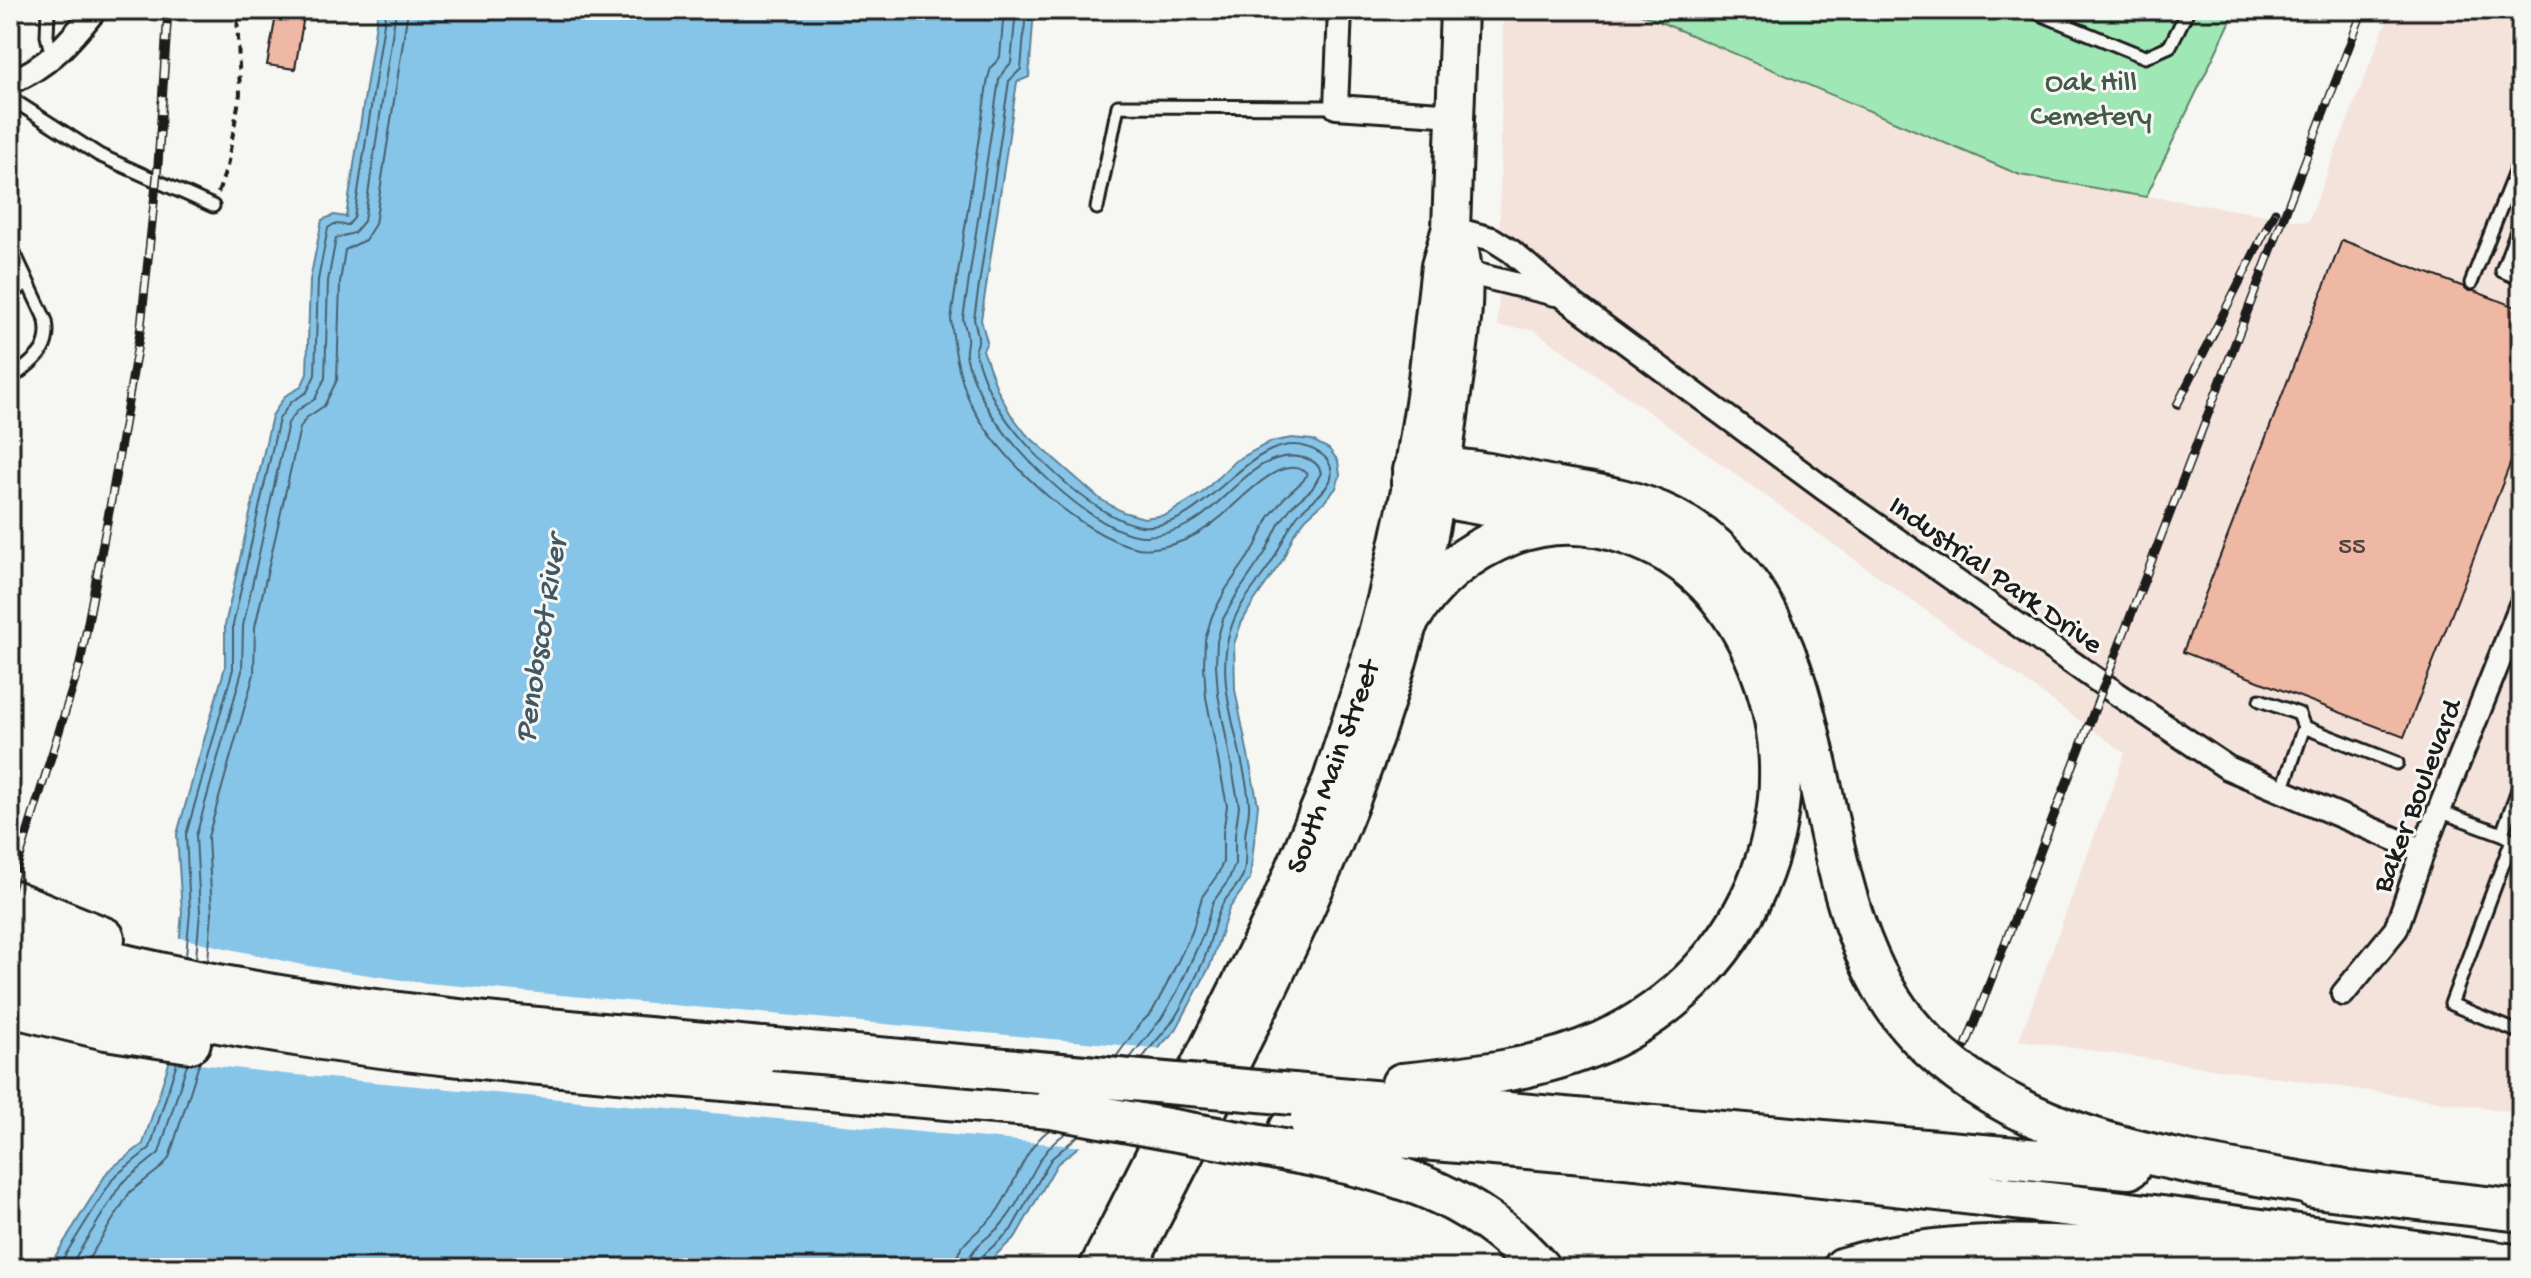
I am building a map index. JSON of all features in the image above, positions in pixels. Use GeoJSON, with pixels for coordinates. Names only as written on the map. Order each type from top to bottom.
{"type":"FeatureCollection","features":[{"type":"Feature","properties":{"kind":"highway"},"geometry":{"type":"LineString","coordinates":[[1290,1124],[1556,1059],[1603,1042],[1661,1008],[1701,973],[1732,935],[1750,903],[1771,847],[1779,791],[1776,720],[1760,666],[1735,617],[1700,575],[1651,543],[1590,523],[1426,479]]}},
{"type":"Feature","properties":{"kind":"highway"},"geometry":{"type":"LineString","coordinates":[[1426,479],[1600,495],[1652,510],[1699,535],[1740,574],[1769,621],[1793,677],[1843,885],[1861,946],[1903,1018],[1960,1074],[2016,1109],[2079,1135],[2213,1166],[2340,1189]]}},
{"type":"Feature","properties":{"kind":"highway"},"geometry":{"type":"LineString","coordinates":[[1408,621],[1436,583],[1459,563],[1488,545],[1537,527],[1590,523]]}},
{"type":"Feature","properties":{"kind":"highway"},"geometry":{"type":"LineString","coordinates":[[10,900],[122,945],[266,994]]}},
{"type":"Feature","properties":{"kind":"highway"},"geometry":{"type":"LineString","coordinates":[[10,934],[150,971],[266,994],[490,1024],[1290,1124],[1893,1185],[2199,1221],[2521,1266]]}},
{"type":"Feature","properties":{"kind":"highway"},"geometry":{"type":"LineString","coordinates":[[10,970],[201,1019],[323,1040],[472,1058],[1052,1108],[1290,1124],[1609,1120],[2340,1189],[2521,1211]]}},
{"type":"Feature","properties":{"kind":"highway"},"geometry":{"type":"LineString","coordinates":[[10,1006],[106,1029],[199,1043],[335,1055],[472,1058]]}},
{"type":"Feature","properties":{"kind":"highway"},"geometry":{"type":"LineString","coordinates":[[1290,1124],[1380,1170],[1434,1190],[1485,1220],[1539,1268]]}},
{"type":"Feature","properties":{"kind":"highway"},"geometry":{"type":"LineString","coordinates":[[1844,1268],[1902,1254],[2010,1245],[2107,1249],[2355,1268]]}},
{"type":"Feature","properties":{"kind":"main road","name":"South Main Street"},"geometry":{"type":"LineString","coordinates":[[1098,1268],[1265,936],[1318,814],[1352,718],[1426,479],[1459,333],[1451,269],[1460,250],[1451,228],[1459,10]]}},
{"type":"Feature","properties":{"kind":"main road","name":"South Main Street"},"geometry":{"type":"LineString","coordinates":[[1131,1263],[1306,910],[1335,842],[1369,747],[1408,621],[1426,479]]}},
{"type":"Feature","properties":{"kind":"street"},"geometry":{"type":"LineString","coordinates":[[10,82],[53,59],[95,10]]}},
{"type":"Feature","properties":{"kind":"street"},"geometry":{"type":"LineString","coordinates":[[1340,10],[1336,107],[1456,115]]}},
{"type":"Feature","properties":{"kind":"street","name":"Industrial Park Drive"},"geometry":{"type":"LineString","coordinates":[[1451,228],[1481,236],[1521,259],[1564,297],[1823,488],[2228,768],[2423,851]]}},
{"type":"Feature","properties":{"kind":"street","name":"Industrial Park Drive"},"geometry":{"type":"LineString","coordinates":[[1451,269],[1564,297]]}},
{"type":"Feature","properties":{"kind":"street","name":"Baker Boulevard"},"geometry":{"type":"LineString","coordinates":[[2343,994],[2396,929],[2423,851],[2521,605]]}},
{"type":"Feature","properties":{"kind":"lane"},"geometry":{"type":"LineString","coordinates":[[48,10],[47,36],[53,59]]}},
{"type":"Feature","properties":{"kind":"lane"},"geometry":{"type":"LineString","coordinates":[[2030,10],[2145,57],[2170,46],[2188,10]]}},
{"type":"Feature","properties":{"kind":"lane"},"geometry":{"type":"LineString","coordinates":[[10,98],[99,155],[213,206]]}},
{"type":"Feature","properties":{"kind":"lane"},"geometry":{"type":"LineString","coordinates":[[1097,208],[1118,106],[1336,107]]}},
{"type":"Feature","properties":{"kind":"lane"},"geometry":{"type":"LineString","coordinates":[[2471,283],[2521,157]]}},
{"type":"Feature","properties":{"kind":"lane"},"geometry":{"type":"LineString","coordinates":[[2507,192],[2521,198]]}},
{"type":"Feature","properties":{"kind":"lane"},"geometry":{"type":"LineString","coordinates":[[2521,220],[2502,271],[2521,279]]}},
{"type":"Feature","properties":{"kind":"lane"},"geometry":{"type":"LineString","coordinates":[[10,244],[46,321],[48,341],[43,350],[10,380]]}},
{"type":"Feature","properties":{"kind":"lane"},"geometry":{"type":"LineString","coordinates":[[10,297],[28,284]]}},
{"type":"Feature","properties":{"kind":"lane"},"geometry":{"type":"LineString","coordinates":[[2260,700],[2299,714],[2304,727],[2282,791]]}},
{"type":"Feature","properties":{"kind":"lane"},"geometry":{"type":"LineString","coordinates":[[2304,727],[2397,763]]}},
{"type":"Feature","properties":{"kind":"lane"},"geometry":{"type":"LineString","coordinates":[[2521,781],[2512,839],[2451,1004],[2521,1033]]}},
{"type":"Feature","properties":{"kind":"lane"},"geometry":{"type":"LineString","coordinates":[[2439,811],[2512,839]]}},
{"type":"Feature","properties":{"kind":"path"},"geometry":{"type":"LineString","coordinates":[[213,206],[227,167],[240,94],[237,10]]}},
{"type":"Feature","properties":{"kind":"shaded area"},"geometry":{"type":"Polygon","coordinates":[[[1503,10],[1632,10],[2020,175],[2308,222],[2391,10],[2521,10],[2521,1113],[2019,1040],[2125,753],[1534,330],[1498,326],[1503,10]]]}},
{"type":"Feature","properties":{"kind":"green space","name":"Oak Hill Cemetery"},"geometry":{"type":"Polygon","coordinates":[[[1632,10],[2236,10],[2146,197],[2020,175],[1632,10]]]}},
{"type":"Feature","properties":{"kind":"water","name":"Penobscot River"},"geometry":{"type":"Polygon","coordinates":[[[378,10],[1034,10],[1029,77],[1017,82],[981,320],[987,342],[983,350],[997,389],[1010,413],[1026,434],[1100,499],[1123,512],[1144,518],[1166,515],[1202,493],[1235,461],[1270,442],[1292,438],[1312,440],[1329,449],[1338,461],[1340,475],[1336,488],[1294,534],[1282,561],[1241,624],[1234,644],[1235,690],[1258,805],[1250,879],[1229,909],[1210,966],[1176,1030],[1163,1043],[1120,1103],[1082,1144],[1057,1164],[1016,1236],[982,1268],[48,1268],[108,1171],[143,1144],[169,1063],[182,912],[177,834],[225,667],[225,625],[272,416],[285,396],[301,387],[307,374],[310,280],[322,220],[334,215],[346,217],[378,10]]]}},
{"type":"Feature","properties":{"kind":"pier"},"geometry":{"type":"Polygon","coordinates":[[[176,937],[302,965],[416,982],[1164,1049],[1124,1105],[1085,1147],[285,1074],[166,1060],[176,937]]]}},
{"type":"Feature","properties":{"kind":"building"},"geometry":{"type":"Polygon","coordinates":[[[277,10],[305,10],[295,69],[267,65],[277,10]]]}},
{"type":"Feature","properties":{"kind":"building"},"geometry":{"type":"Polygon","coordinates":[[[2342,240],[2521,309],[2521,436],[2404,737],[2183,652],[2342,240]]]}},
{"type":"Feature","properties":{"kind":"railway"},"geometry":{"type":"LineString","coordinates":[[10,889],[80,664],[112,496],[141,326],[158,165],[168,10]]}},
{"type":"Feature","properties":{"kind":"railway"},"geometry":{"type":"LineString","coordinates":[[1966,1045],[2363,10]]}},
{"type":"Feature","properties":{"kind":"railway"},"geometry":{"type":"LineString","coordinates":[[2177,405],[2275,212]]}}]}
